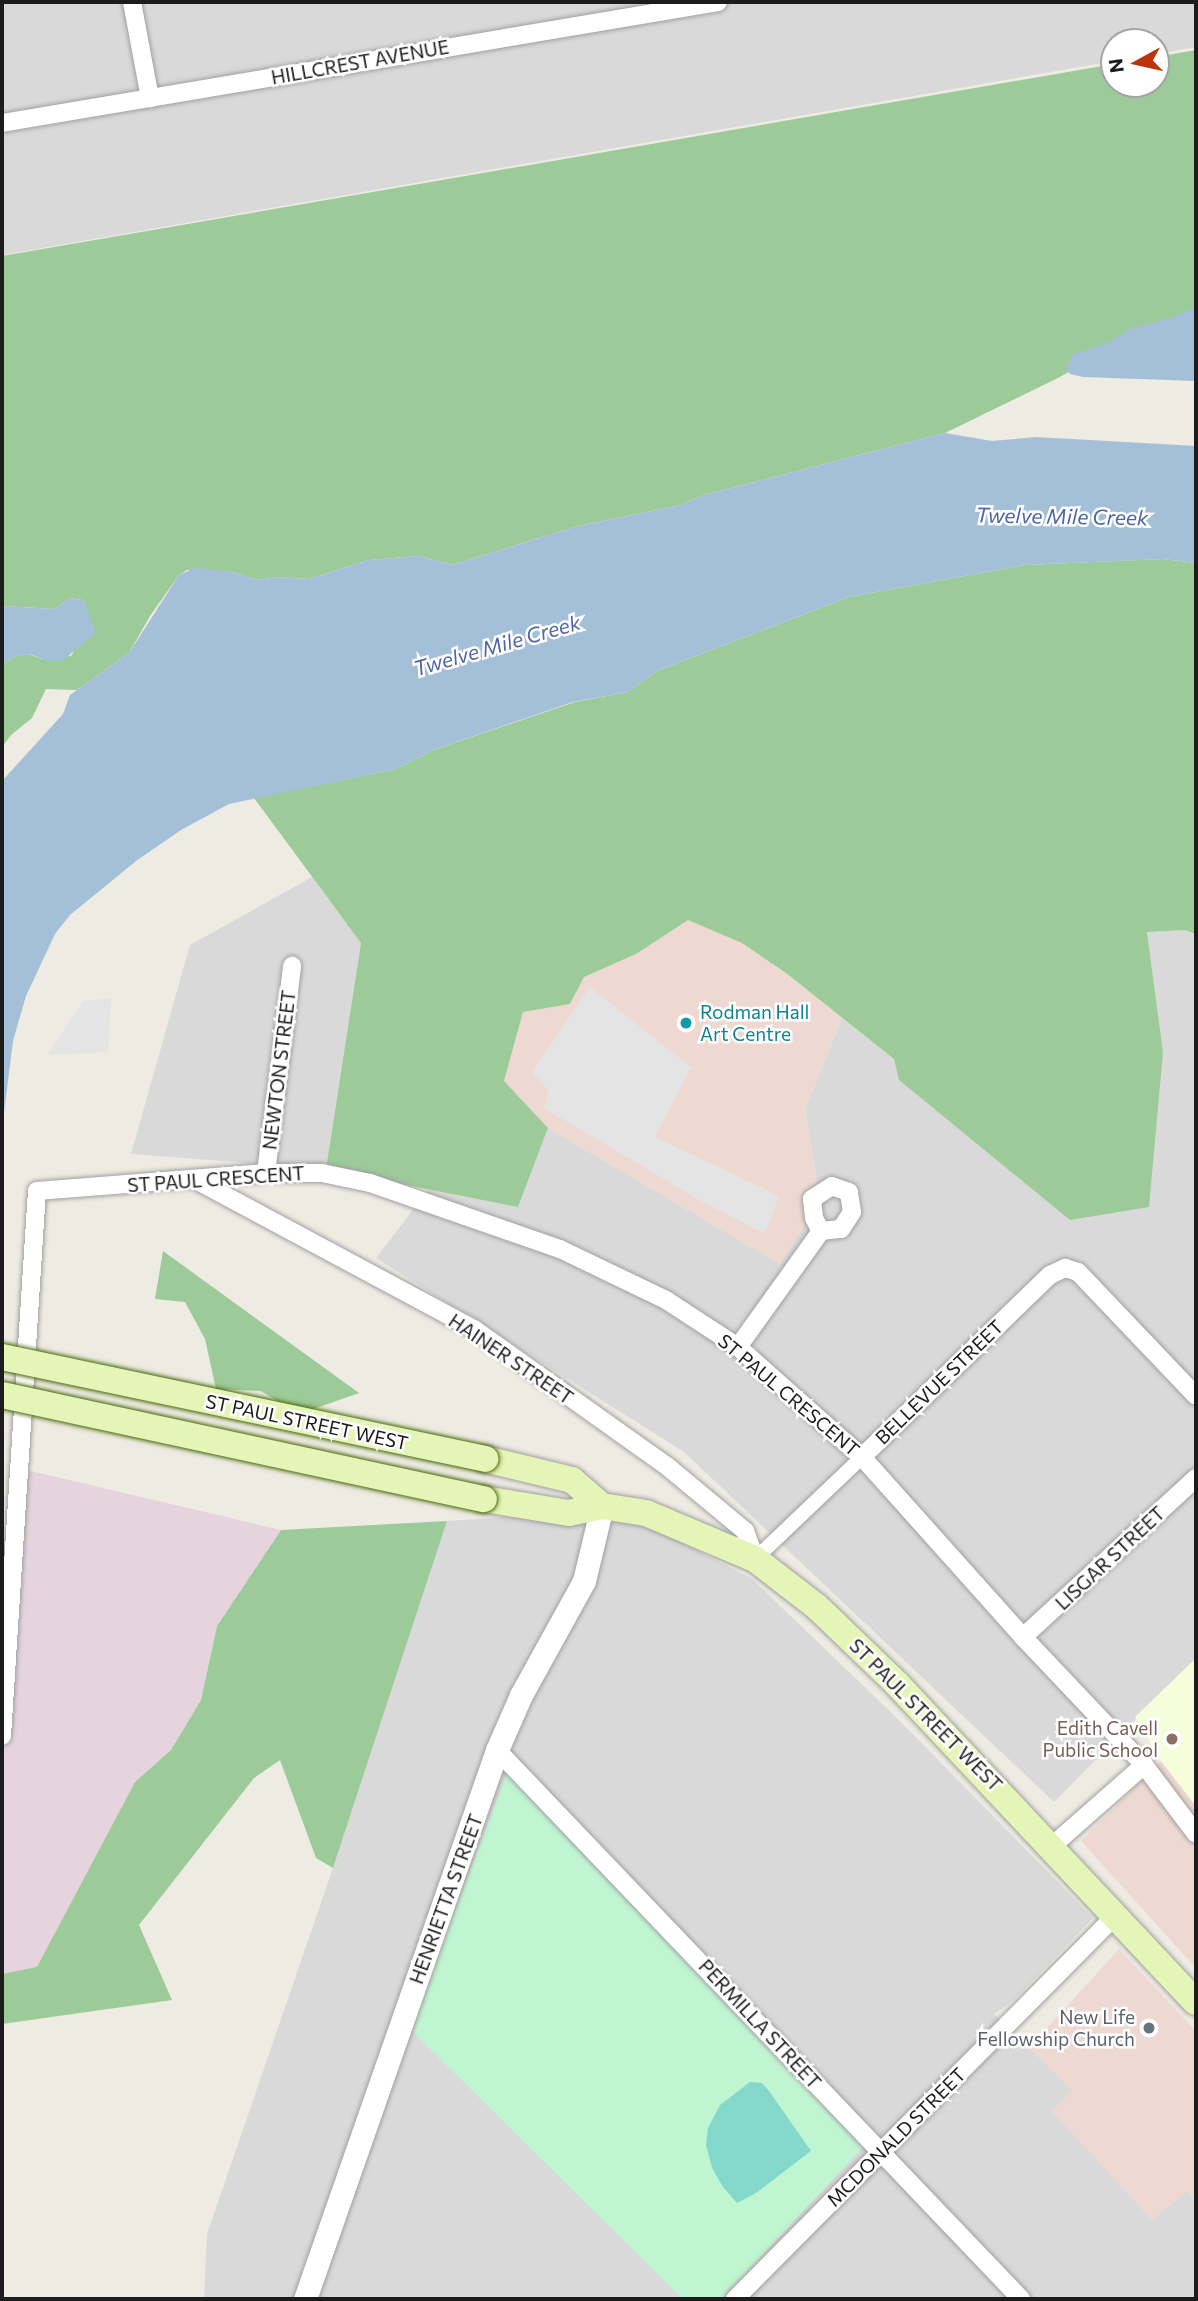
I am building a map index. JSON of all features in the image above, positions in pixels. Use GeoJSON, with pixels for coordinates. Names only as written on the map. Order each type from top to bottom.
{"type":"FeatureCollection","features":[{"type":"Feature","properties":{"kind":"main road","name":"ST PAUL STREET WEST"},"geometry":{"type":"LineString","coordinates":[[2,1357],[485,1459],[572,1480],[602,1506]]}},
{"type":"Feature","properties":{"kind":"main road","name":"ST PAUL STREET WEST"},"geometry":{"type":"LineString","coordinates":[[2,1395],[484,1499],[569,1513],[602,1506],[646,1513],[755,1559],[817,1607],[897,1684],[1193,1993]]}},
{"type":"Feature","properties":{"kind":"street"},"geometry":{"type":"LineString","coordinates":[[132,2],[150,98]]}},
{"type":"Feature","properties":{"kind":"street","name":"HILLCREST AVENUE"},"geometry":{"type":"LineString","coordinates":[[2,123],[718,2]]}},
{"type":"Feature","properties":{"kind":"street","name":"NEWTON STREET"},"geometry":{"type":"LineString","coordinates":[[266,1173],[292,966]]}},
{"type":"Feature","properties":{"kind":"street","name":"ST PAUL CRESCENT"},"geometry":{"type":"LineString","coordinates":[[2,1736],[37,1191],[266,1173],[322,1173],[370,1184],[561,1249],[666,1300],[738,1347],[862,1457],[1023,1637],[1144,1765],[1196,1834]]}},
{"type":"Feature","properties":{"kind":"street","name":"HAINER STREET"},"geometry":{"type":"LineString","coordinates":[[196,1180],[474,1329],[668,1467],[745,1531],[755,1559]]}},
{"type":"Feature","properties":{"kind":"street"},"geometry":{"type":"LineString","coordinates":[[738,1347],[821,1231]]}},
{"type":"Feature","properties":{"kind":"street","name":"BELLEVUE STREET"},"geometry":{"type":"LineString","coordinates":[[755,1559],[1050,1275],[1065,1268],[1078,1272],[1196,1396]]}},
{"type":"Feature","properties":{"kind":"street","name":"LISGAR STREET"},"geometry":{"type":"LineString","coordinates":[[1023,1637],[1196,1478]]}},
{"type":"Feature","properties":{"kind":"street","name":"HENRIETTA STREET"},"geometry":{"type":"LineString","coordinates":[[304,2299],[497,1750],[521,1695],[584,1581],[602,1506]]}},
{"type":"Feature","properties":{"kind":"street","name":"PERMILLA STREET"},"geometry":{"type":"LineString","coordinates":[[497,1750],[518,1768],[1021,2299]]}},
{"type":"Feature","properties":{"kind":"street"},"geometry":{"type":"LineString","coordinates":[[1052,1846],[1144,1765]]}},
{"type":"Feature","properties":{"kind":"street","name":"MCDONALD STREET"},"geometry":{"type":"LineString","coordinates":[[735,2299],[1116,1915]]}},
{"type":"Feature","properties":{"kind":"shaded area"},"geometry":{"type":"Polygon","coordinates":[[[2,2],[1196,2],[1196,47],[1170,52],[1170,28],[1100,28],[1100,63],[2,255],[2,2]]]}},
{"type":"Feature","properties":{"kind":"shaded area"},"geometry":{"type":"Polygon","coordinates":[[[312,877],[361,943],[326,1169],[131,1154],[190,945],[312,877]]]}},
{"type":"Feature","properties":{"kind":"shaded area"},"geometry":{"type":"Polygon","coordinates":[[[688,920],[742,943],[786,973],[842,1018],[805,1110],[820,1200],[780,1264],[548,1128],[504,1081],[523,1012],[570,1004],[584,977],[636,954],[688,920]]]}},
{"type":"Feature","properties":{"kind":"shaded area"},"geometry":{"type":"Polygon","coordinates":[[[1185,930],[1196,934],[1196,1658],[1054,1802],[684,1452],[376,1258],[429,1189],[518,1207],[548,1128],[780,1264],[820,1200],[805,1110],[842,1018],[894,1059],[1163,1052],[1147,932],[1185,930]]]}},
{"type":"Feature","properties":{"kind":"shaded area"},"geometry":{"type":"Polygon","coordinates":[[[590,987],[691,1067],[655,1137],[779,1196],[765,1234],[701,1201],[544,1108],[549,1091],[532,1072],[590,987]]]}},
{"type":"Feature","properties":{"kind":"shaded area"},"geometry":{"type":"Polygon","coordinates":[[[111,998],[108,1052],[47,1055],[83,1001],[111,998]]]}},
{"type":"Feature","properties":{"kind":"shaded area"},"geometry":{"type":"Polygon","coordinates":[[[14,1467],[281,1530],[217,1626],[201,1700],[171,1750],[135,1782],[37,1968],[2,1974],[2,1614],[14,1467]]]}},
{"type":"Feature","properties":{"kind":"shaded area"},"geometry":{"type":"Polygon","coordinates":[[[509,1517],[645,1523],[752,1579],[902,1723],[1093,1918],[1014,2000],[994,2014],[1073,2090],[1052,2111],[1152,2219],[1187,2191],[1196,2201],[1196,2299],[204,2299],[207,2234],[333,1868],[447,1521],[509,1517]]]}},
{"type":"Feature","properties":{"kind":"shaded area","name":"Edith Cavell Public School"},"geometry":{"type":"Polygon","coordinates":[[[1196,1658],[1196,1806],[1161,1761],[1135,1717],[1196,1658]]]}},
{"type":"Feature","properties":{"kind":"shaded area"},"geometry":{"type":"Polygon","coordinates":[[[1161,1761],[1196,1806],[1196,1968],[1081,1841],[1161,1761]]]}},
{"type":"Feature","properties":{"kind":"shaded area"},"geometry":{"type":"Polygon","coordinates":[[[514,1775],[863,2147],[721,2299],[683,2299],[410,2029],[506,1776],[514,1775]]]}},
{"type":"Feature","properties":{"kind":"shaded area"},"geometry":{"type":"Polygon","coordinates":[[[1119,1949],[1196,2031],[1196,2201],[1187,2191],[1152,2220],[1052,2111],[1072,2090],[1029,2048],[1119,1949]]]}},
{"type":"Feature","properties":{"kind":"shaded area"},"geometry":{"type":"Polygon","coordinates":[[[750,2082],[762,2083],[811,2151],[756,2193],[737,2203],[712,2168],[706,2145],[708,2128],[720,2105],[750,2082]]]}},
{"type":"Feature","properties":{"kind":"green space"},"geometry":{"type":"Polygon","coordinates":[[[1196,50],[1196,315],[1142,330],[1058,378],[945,433],[704,495],[681,505],[574,527],[453,565],[419,556],[369,560],[309,579],[277,577],[258,580],[232,572],[187,570],[179,575],[150,616],[129,653],[77,690],[46,689],[32,718],[11,735],[2,747],[2,665],[16,656],[28,654],[42,659],[71,656],[88,614],[83,600],[69,598],[55,609],[2,606],[2,256],[1100,66],[1100,98],[1170,98],[1170,55],[1196,50]]]}},
{"type":"Feature","properties":{"kind":"green space"},"geometry":{"type":"Polygon","coordinates":[[[1163,559],[1196,563],[1196,934],[1185,930],[1147,932],[1163,1052],[1149,1207],[1070,1220],[899,1080],[894,1059],[786,973],[742,943],[688,920],[636,954],[584,977],[570,1004],[523,1012],[504,1081],[548,1128],[518,1207],[326,1169],[361,943],[254,798],[396,769],[436,749],[575,702],[628,692],[657,671],[849,597],[1025,565],[1163,559]]]}},
{"type":"Feature","properties":{"kind":"green space"},"geometry":{"type":"Polygon","coordinates":[[[163,1251],[359,1393],[299,1414],[261,1391],[216,1389],[205,1339],[185,1302],[155,1299],[163,1251]]]}},
{"type":"Feature","properties":{"kind":"green space"},"geometry":{"type":"Polygon","coordinates":[[[447,1521],[333,1868],[316,1858],[280,1760],[254,1778],[139,1925],[172,2000],[2,2024],[2,1974],[37,1967],[135,1782],[171,1750],[201,1700],[217,1626],[281,1530],[447,1521]]]}},
{"type":"Feature","properties":{"kind":"water"},"geometry":{"type":"Polygon","coordinates":[[[1196,307],[1196,381],[1083,377],[1070,374],[1066,368],[1073,354],[1105,344],[1130,329],[1170,318],[1196,307]]]}},
{"type":"Feature","properties":{"kind":"water","name":"Twelve Mile Creek"},"geometry":{"type":"Polygon","coordinates":[[[945,433],[992,441],[1036,437],[1196,446],[1196,563],[1163,559],[1025,565],[849,597],[657,671],[628,692],[573,702],[436,749],[396,769],[229,804],[181,830],[136,861],[70,915],[55,934],[26,996],[13,1041],[2,1128],[2,781],[63,714],[70,695],[129,653],[179,575],[195,568],[232,572],[258,580],[277,577],[309,579],[369,560],[419,556],[453,565],[574,527],[681,505],[704,495],[945,433]]]}},
{"type":"Feature","properties":{"kind":"water"},"geometry":{"type":"Polygon","coordinates":[[[69,598],[84,600],[96,633],[62,661],[48,661],[29,654],[16,656],[2,665],[2,606],[55,609],[69,598]]]}},
{"type":"Feature","properties":{"kind":"place","name":"Rodman Hall Art Centre"},"geometry":{"type":"Point","coordinates":[686,1023]}},
{"type":"Feature","properties":{"kind":"place","name":"Edith Cavell Public School"},"geometry":{"type":"Point","coordinates":[1172,1739]}},
{"type":"Feature","properties":{"kind":"place","name":"New Life Fellowship Church"},"geometry":{"type":"Point","coordinates":[1149,2028]}}]}
